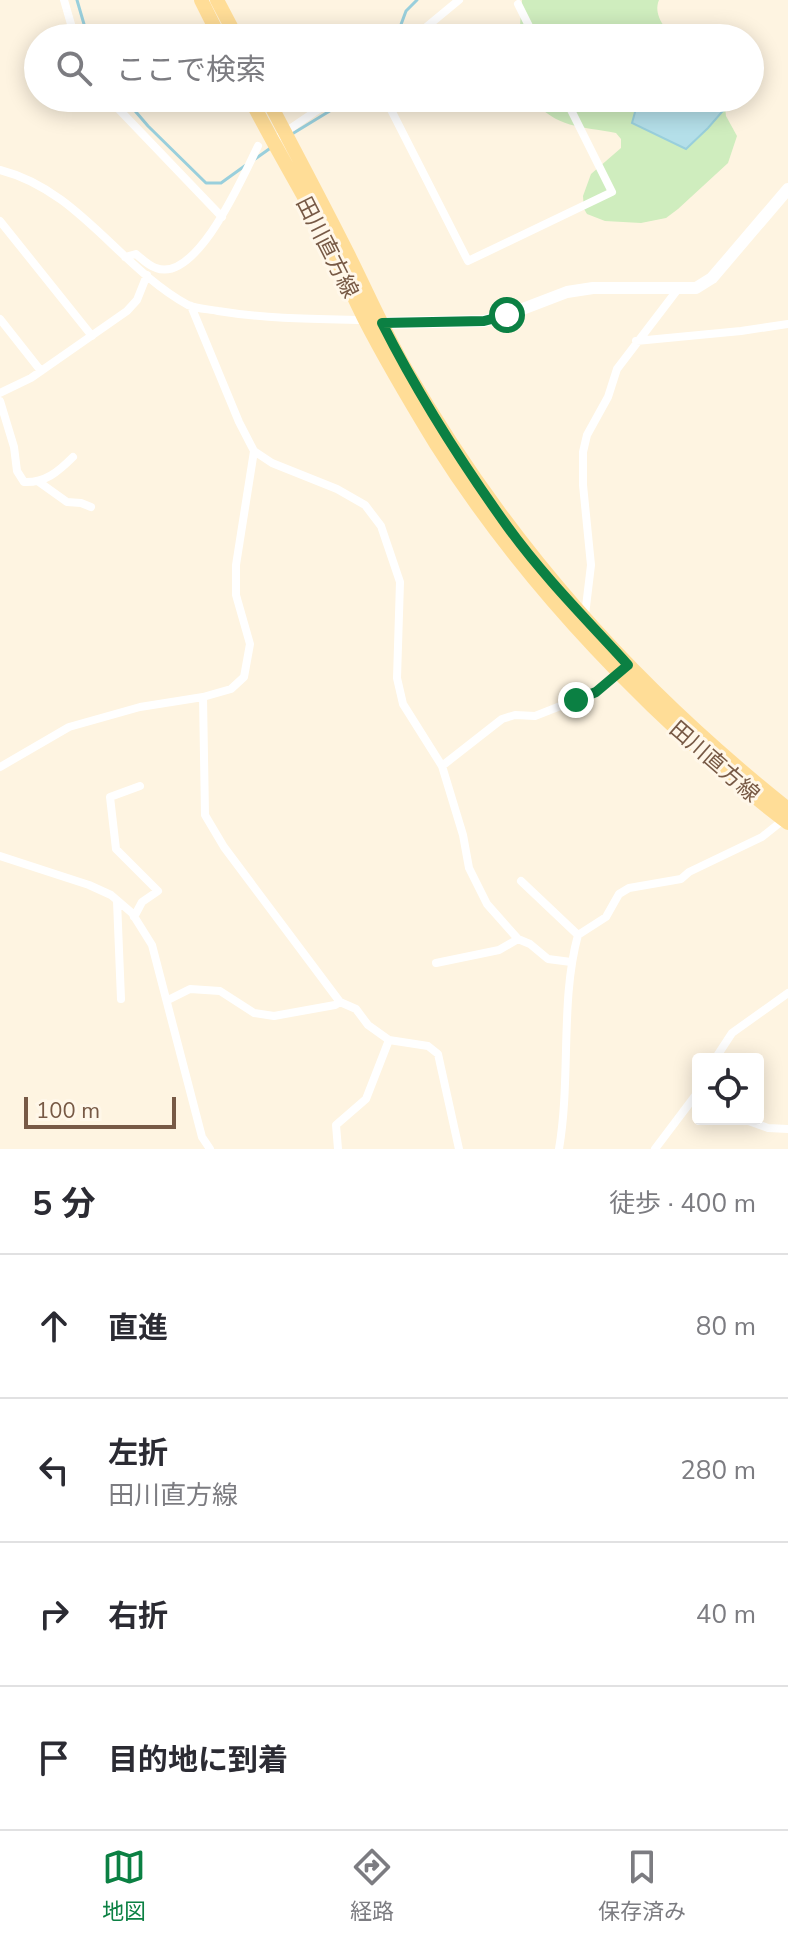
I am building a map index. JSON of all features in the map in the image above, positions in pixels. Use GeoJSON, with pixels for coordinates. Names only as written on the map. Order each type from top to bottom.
{"type":"FeatureCollection","features":[{"type":"Feature","properties":{"kind":"main road"},"geometry":{"type":"LineString","coordinates":[[201,0],[213,24]]}},
{"type":"Feature","properties":{"kind":"main road"},"geometry":{"type":"LineString","coordinates":[[217,0],[230,24]]}},
{"type":"Feature","properties":{"kind":"main road","name":"田川直方線"},"geometry":{"type":"LineString","coordinates":[[257,112],[315,216],[365,320],[436,444],[469,492],[538,582],[624,670],[787,817]]}},
{"type":"Feature","properties":{"kind":"main road","name":"田川直方線"},"geometry":{"type":"LineString","coordinates":[[269,112],[272,140],[449,440],[508,528],[585,618],[624,670]]}},
{"type":"Feature","properties":{"kind":"street"},"geometry":{"type":"LineString","coordinates":[[64,0],[71,24]]}},
{"type":"Feature","properties":{"kind":"street"},"geometry":{"type":"LineString","coordinates":[[430,24],[459,0]]}},
{"type":"Feature","properties":{"kind":"street"},"geometry":{"type":"LineString","coordinates":[[518,4],[528,24]]}},
{"type":"Feature","properties":{"kind":"street"},"geometry":{"type":"LineString","coordinates":[[121,112],[222,217]]}},
{"type":"Feature","properties":{"kind":"street"},"geometry":{"type":"LineString","coordinates":[[125,257],[136,254],[157,269],[166,269],[197,253],[272,140],[314,112]]}},
{"type":"Feature","properties":{"kind":"street"},"geometry":{"type":"LineString","coordinates":[[392,112],[468,261],[612,192],[572,112]]}},
{"type":"Feature","properties":{"kind":"street"},"geometry":{"type":"LineString","coordinates":[[0,170],[40,185],[74,207],[125,257],[191,306],[251,316],[382,323],[484,321],[567,292],[593,288],[696,288],[712,278],[788,189]]}},
{"type":"Feature","properties":{"kind":"street"},"geometry":{"type":"LineString","coordinates":[[0,221],[92,336]]}},
{"type":"Feature","properties":{"kind":"street"},"geometry":{"type":"LineString","coordinates":[[0,393],[41,371],[127,311],[137,300],[147,275]]}},
{"type":"Feature","properties":{"kind":"street"},"geometry":{"type":"LineString","coordinates":[[585,618],[591,565],[583,485],[583,452],[587,435],[608,397],[617,369],[678,289]]}},
{"type":"Feature","properties":{"kind":"street"},"geometry":{"type":"LineString","coordinates":[[191,306],[254,451],[272,463],[337,489],[365,505],[381,526],[400,582],[397,678],[403,704],[442,766],[463,835],[469,868],[487,904],[518,939],[530,944],[548,959],[571,962]]}},
{"type":"Feature","properties":{"kind":"street"},"geometry":{"type":"LineString","coordinates":[[0,319],[41,371]]}},
{"type":"Feature","properties":{"kind":"street"},"geometry":{"type":"LineString","coordinates":[[636,341],[788,324]]}},
{"type":"Feature","properties":{"kind":"street"},"geometry":{"type":"LineString","coordinates":[[0,401],[14,447],[17,471],[24,482],[39,482],[63,468],[73,457]]}},
{"type":"Feature","properties":{"kind":"street"},"geometry":{"type":"LineString","coordinates":[[0,767],[69,727],[140,707],[203,697],[231,689],[244,677],[250,644],[236,595],[236,565],[254,451]]}},
{"type":"Feature","properties":{"kind":"street"},"geometry":{"type":"LineString","coordinates":[[39,482],[67,502],[91,507]]}},
{"type":"Feature","properties":{"kind":"street"},"geometry":{"type":"LineString","coordinates":[[442,766],[502,719],[515,715],[535,716],[596,692],[624,670]]}},
{"type":"Feature","properties":{"kind":"street"},"geometry":{"type":"LineString","coordinates":[[203,697],[205,815],[224,847],[340,1002],[356,1009],[368,1025],[389,1040],[428,1046],[438,1054],[459,1149]]}},
{"type":"Feature","properties":{"kind":"street"},"geometry":{"type":"LineString","coordinates":[[134,917],[142,902],[158,891],[116,849],[110,797],[140,786]]}},
{"type":"Feature","properties":{"kind":"street"},"geometry":{"type":"LineString","coordinates":[[559,1149],[565,1110],[571,962],[578,935],[606,917],[619,894],[629,888],[681,879],[689,872],[762,837],[787,817]]}},
{"type":"Feature","properties":{"kind":"street"},"geometry":{"type":"LineString","coordinates":[[0,856],[89,885],[117,901],[134,917],[152,945],[198,1124],[210,1149]]}},
{"type":"Feature","properties":{"kind":"street"},"geometry":{"type":"LineString","coordinates":[[521,881],[578,935]]}},
{"type":"Feature","properties":{"kind":"street"},"geometry":{"type":"LineString","coordinates":[[117,901],[121,999]]}},
{"type":"Feature","properties":{"kind":"street"},"geometry":{"type":"LineString","coordinates":[[436,963],[499,950],[518,939]]}},
{"type":"Feature","properties":{"kind":"street"},"geometry":{"type":"LineString","coordinates":[[168,1000],[190,989],[220,991],[254,1013],[274,1016],[340,1002]]}},
{"type":"Feature","properties":{"kind":"street"},"geometry":{"type":"LineString","coordinates":[[719,1053],[732,1033],[788,993]]}},
{"type":"Feature","properties":{"kind":"street"},"geometry":{"type":"LineString","coordinates":[[338,1149],[336,1125],[366,1099],[389,1040]]}},
{"type":"Feature","properties":{"kind":"street"},"geometry":{"type":"LineString","coordinates":[[655,1149],[692,1101]]}},
{"type":"Feature","properties":{"kind":"street"},"geometry":{"type":"LineString","coordinates":[[760,1125],[788,1129]]}},
{"type":"Feature","properties":{"kind":"green space"},"geometry":{"type":"Polygon","coordinates":[[[522,0],[659,0],[658,15],[662,24],[520,24],[522,0]]]}},
{"type":"Feature","properties":{"kind":"green space"},"geometry":{"type":"Polygon","coordinates":[[[546,112],[726,112],[737,136],[728,163],[666,218],[641,223],[605,221],[587,214],[583,196],[591,174],[621,148],[621,139],[616,133],[580,127],[546,112]]]}},
{"type":"Feature","properties":{"kind":"water"},"geometry":{"type":"Polygon","coordinates":[[[635,112],[722,112],[686,149],[632,123],[635,112]]]}},
{"type":"Feature","properties":{"kind":"waterway"},"geometry":{"type":"LineString","coordinates":[[77,0],[84,24]]}},
{"type":"Feature","properties":{"kind":"waterway"},"geometry":{"type":"LineString","coordinates":[[401,24],[406,11],[417,0]]}},
{"type":"Feature","properties":{"kind":"waterway"},"geometry":{"type":"LineString","coordinates":[[136,112],[206,183],[221,183],[246,165]]}},
{"type":"Feature","properties":{"kind":"waterway"},"geometry":{"type":"LineString","coordinates":[[292,134],[328,112]]}},
{"type":"Feature","properties":{"kind":"waterway"},"geometry":{"type":"LineString","coordinates":[[255,159],[272,147]]}},
{"type":"Feature","properties":{"kind":"route"},"geometry":{"type":"LineString","coordinates":[[507,315],[484,321],[382,323],[449,440],[508,528],[628,665],[596,692],[576,700]]}}]}
